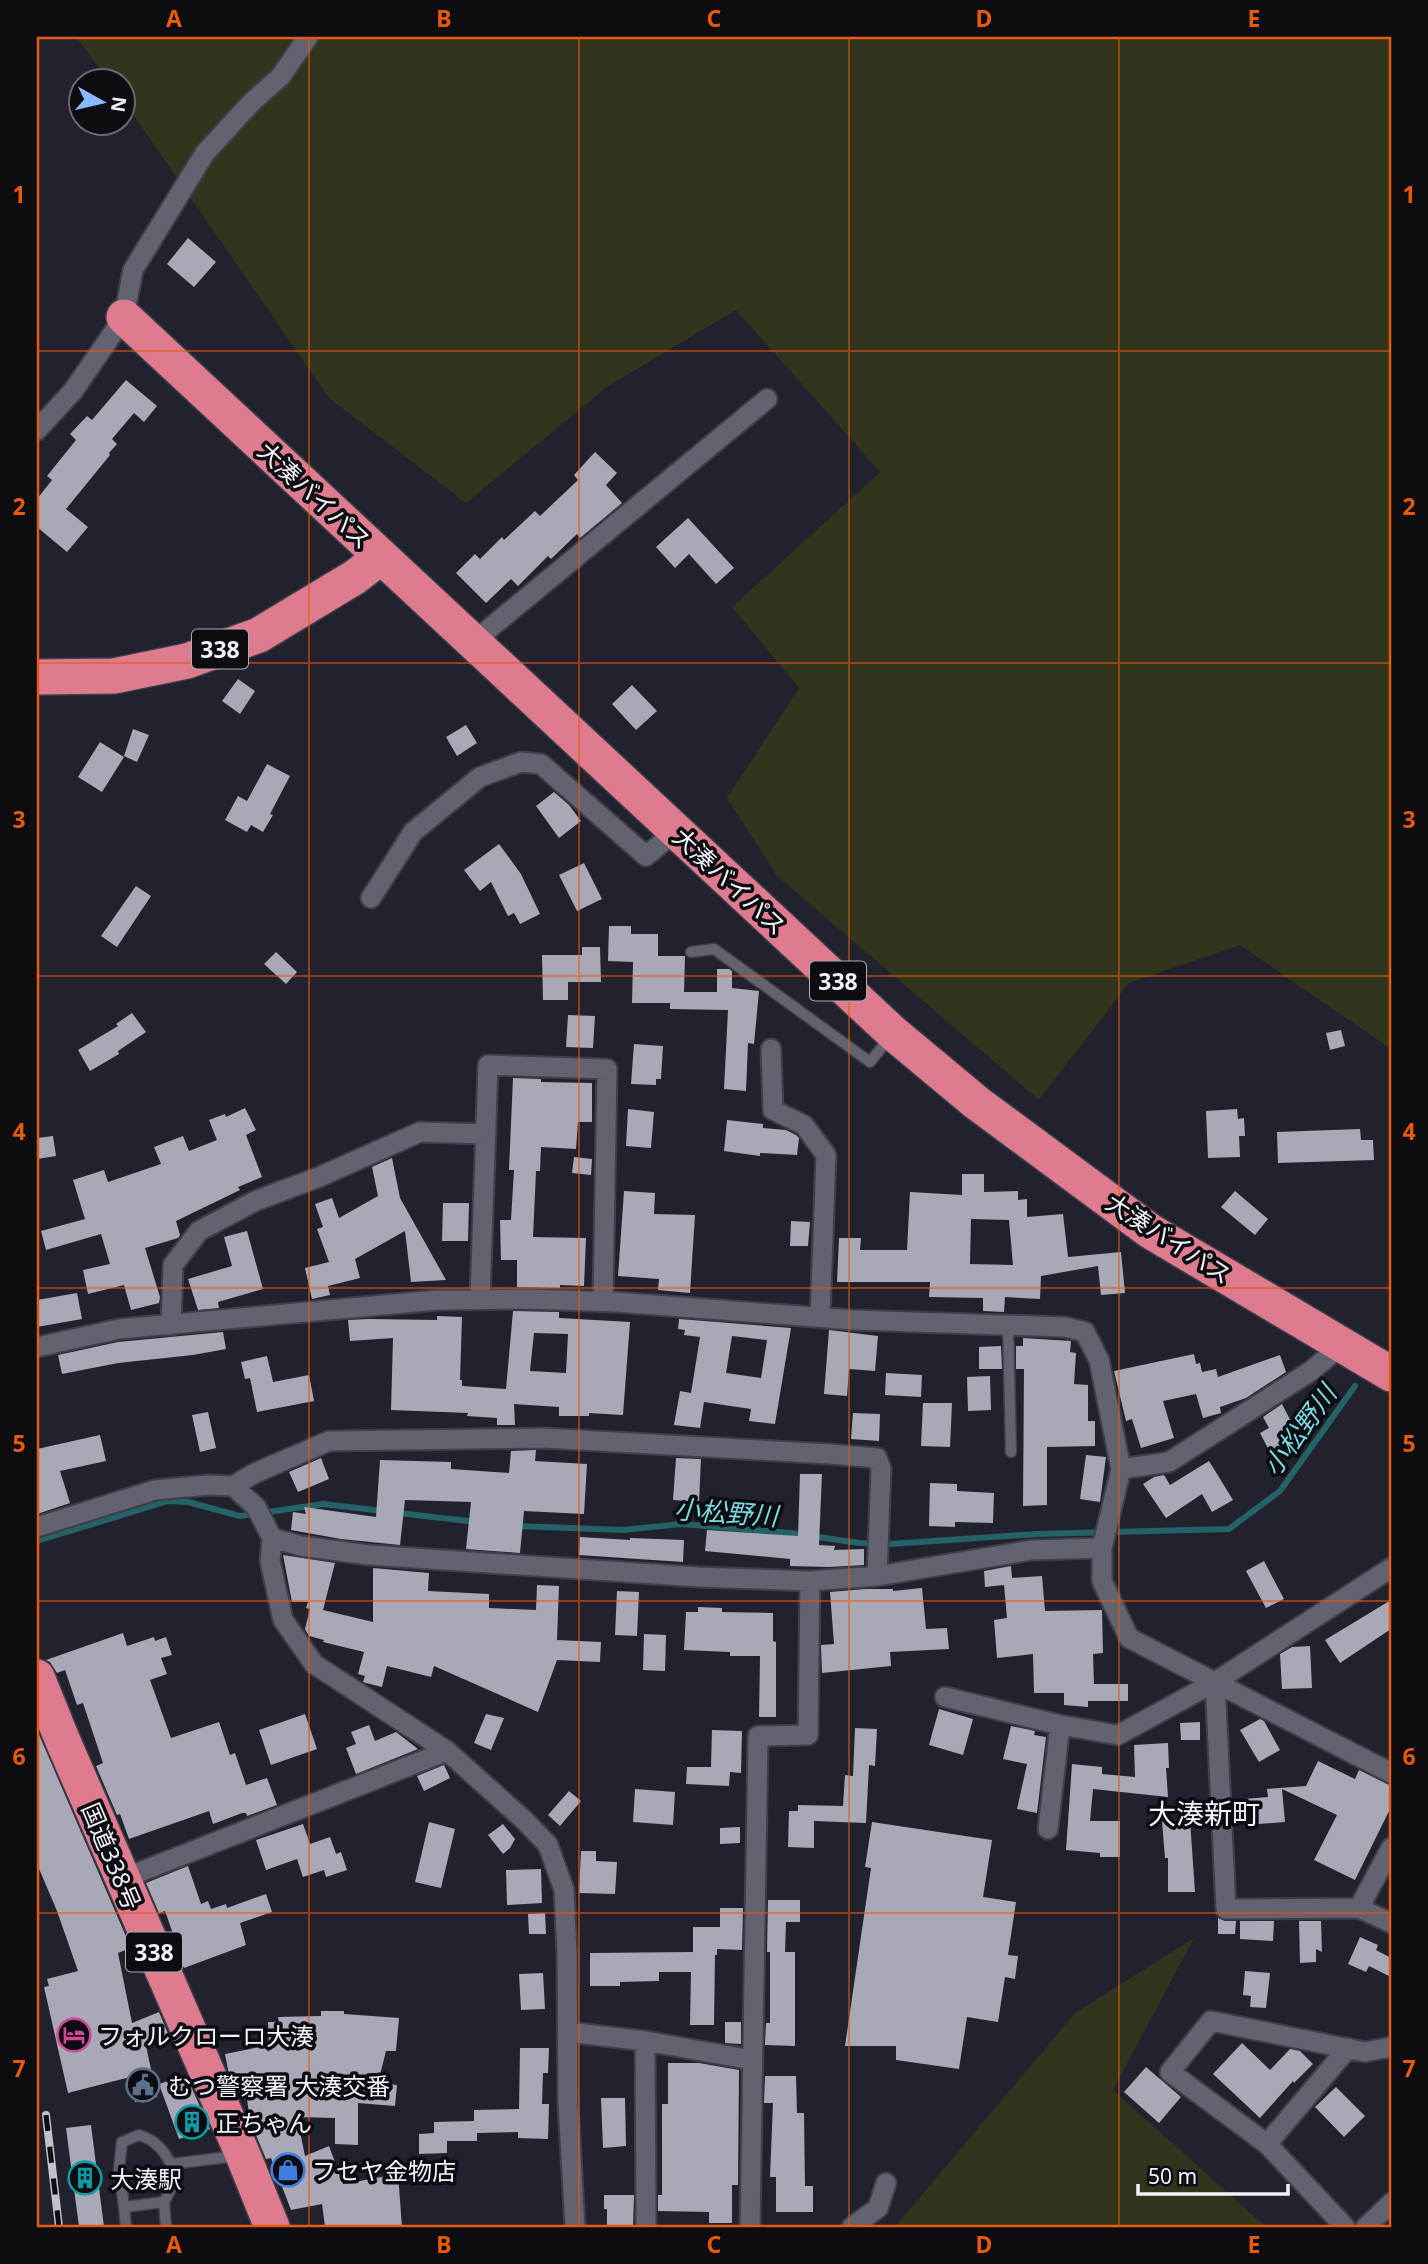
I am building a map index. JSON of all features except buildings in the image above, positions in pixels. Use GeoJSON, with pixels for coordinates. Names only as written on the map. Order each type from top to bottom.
{"type":"FeatureCollection","features":[{"type":"Feature","properties":{"kind":"highway","name":"大湊バイパス"},"geometry":{"type":"LineString","coordinates":[[124,317],[893,1033],[977,1103],[1150,1231],[1391,1373]]}},
{"type":"Feature","properties":{"kind":"highway","name":"338"},"geometry":{"type":"LineString","coordinates":[[37,677],[114,676],[187,661],[259,635],[355,577],[381,557]]}},
{"type":"Feature","properties":{"kind":"highway","name":"国道338号"},"geometry":{"type":"LineString","coordinates":[[37,1677],[272,2227]]}},
{"type":"Feature","properties":{"kind":"street"},"geometry":{"type":"LineString","coordinates":[[37,430],[74,391],[124,317],[133,270],[205,153],[251,103],[281,76],[308,37]]}},
{"type":"Feature","properties":{"kind":"street"},"geometry":{"type":"LineString","coordinates":[[473,642],[767,399]]}},
{"type":"Feature","properties":{"kind":"street"},"geometry":{"type":"LineString","coordinates":[[371,898],[413,832],[480,777],[521,762],[541,764],[646,856],[676,831]]}},
{"type":"Feature","properties":{"kind":"street"},"geometry":{"type":"LineString","coordinates":[[771,1049],[773,1110],[804,1125],[826,1155],[820,1317]]}},
{"type":"Feature","properties":{"kind":"street"},"geometry":{"type":"LineString","coordinates":[[480,1299],[488,1065],[607,1069],[603,1301]]}},
{"type":"Feature","properties":{"kind":"street"},"geometry":{"type":"LineString","coordinates":[[172,1325],[173,1265],[199,1231],[255,1200],[319,1177],[420,1132],[486,1134]]}},
{"type":"Feature","properties":{"kind":"street"},"geometry":{"type":"LineString","coordinates":[[37,1347],[119,1329],[438,1300],[480,1299],[603,1301],[854,1320],[1065,1327],[1085,1332],[1099,1360],[1121,1469],[1103,1544],[1102,1581],[1129,1638],[1391,1773]]}},
{"type":"Feature","properties":{"kind":"street"},"geometry":{"type":"LineString","coordinates":[[1121,1469],[1169,1462],[1311,1371],[1342,1345]]}},
{"type":"Feature","properties":{"kind":"street"},"geometry":{"type":"LineString","coordinates":[[37,1527],[155,1490],[233,1486],[255,1473],[329,1441],[543,1437],[877,1458],[881,1468],[877,1576]]}},
{"type":"Feature","properties":{"kind":"street"},"geometry":{"type":"LineString","coordinates":[[233,1486],[264,1522],[301,1546],[369,1555],[699,1577],[810,1581],[877,1576],[1032,1550],[1103,1544]]}},
{"type":"Feature","properties":{"kind":"street"},"geometry":{"type":"LineString","coordinates":[[264,1522],[283,1620],[314,1664],[447,1751],[524,1819],[548,1845],[564,1889],[568,2104],[575,2227]]}},
{"type":"Feature","properties":{"kind":"street"},"geometry":{"type":"LineString","coordinates":[[945,1697],[1060,1725],[1118,1735],[1215,1682],[1391,1568]]}},
{"type":"Feature","properties":{"kind":"street"},"geometry":{"type":"LineString","coordinates":[[750,2227],[758,1736],[808,1735],[810,1581]]}},
{"type":"Feature","properties":{"kind":"street"},"geometry":{"type":"LineString","coordinates":[[1215,1682],[1226,1909],[1359,1908],[1391,1923]]}},
{"type":"Feature","properties":{"kind":"street"},"geometry":{"type":"LineString","coordinates":[[1048,1829],[1060,1725]]}},
{"type":"Feature","properties":{"kind":"street"},"geometry":{"type":"LineString","coordinates":[[122,1879],[447,1751]]}},
{"type":"Feature","properties":{"kind":"street"},"geometry":{"type":"LineString","coordinates":[[1359,1908],[1391,1849]]}},
{"type":"Feature","properties":{"kind":"street"},"geometry":{"type":"LineString","coordinates":[[1345,2227],[1268,2144],[1170,2072],[1211,2021],[1365,2052],[1391,2047]]}},
{"type":"Feature","properties":{"kind":"street"},"geometry":{"type":"LineString","coordinates":[[568,2032],[645,2041],[752,2060]]}},
{"type":"Feature","properties":{"kind":"street"},"geometry":{"type":"LineString","coordinates":[[645,2041],[646,2227]]}},
{"type":"Feature","properties":{"kind":"street"},"geometry":{"type":"LineString","coordinates":[[1268,2144],[1348,2048]]}},
{"type":"Feature","properties":{"kind":"street"},"geometry":{"type":"LineString","coordinates":[[852,2227],[878,2208],[887,2183]]}},
{"type":"Feature","properties":{"kind":"street"},"geometry":{"type":"LineString","coordinates":[[1366,2227],[1391,2203]]}},
{"type":"Feature","properties":{"kind":"lane"},"geometry":{"type":"LineString","coordinates":[[691,952],[714,949],[870,1062],[893,1033]]}},
{"type":"Feature","properties":{"kind":"lane"},"geometry":{"type":"LineString","coordinates":[[1008,1324],[1011,1452]]}},
{"type":"Feature","properties":{"kind":"lane"},"geometry":{"type":"LineString","coordinates":[[126,2227],[119,2168],[122,2142],[139,2135],[149,2138],[164,2151],[171,2164],[173,2185],[164,2202],[166,2227]]}},
{"type":"Feature","properties":{"kind":"lane"},"geometry":{"type":"LineString","coordinates":[[171,2164],[243,2155]]}},
{"type":"Feature","properties":{"kind":"lane"},"geometry":{"type":"LineString","coordinates":[[124,2207],[164,2202]]}},
{"type":"Feature","properties":{"kind":"green space"},"geometry":{"type":"Polygon","coordinates":[[[76,37],[1391,37],[1391,1049],[1240,945],[1129,983],[1039,1100],[777,876],[727,798],[799,688],[732,607],[880,472],[736,310],[608,386],[466,503],[329,398],[136,119],[136,66],[98,66],[76,37]]]}},
{"type":"Feature","properties":{"kind":"green space"},"geometry":{"type":"Polygon","coordinates":[[[1194,1938],[1113,2090],[1266,2227],[895,2227],[1075,2013],[1194,1938]]]}},
{"type":"Feature","properties":{"kind":"waterway","name":"小松野川"},"geometry":{"type":"LineString","coordinates":[[516,1526],[623,1530],[681,1524],[890,1544],[1037,1534],[1229,1529],[1280,1491],[1355,1386]]}},
{"type":"Feature","properties":{"kind":"waterway","name":"小松野川"},"geometry":{"type":"LineString","coordinates":[[37,1541],[168,1501],[188,1502],[240,1516],[323,1504],[383,1511]]}},
{"type":"Feature","properties":{"kind":"waterway","name":"小松野川"},"geometry":{"type":"LineString","coordinates":[[398,1513],[477,1522]]}},
{"type":"Feature","properties":{"kind":"railway"},"geometry":{"type":"LineString","coordinates":[[46,2115],[59,2227]]}},
{"type":"Feature","properties":{"kind":"place","name":"フォルクローロ大湊"},"geometry":{"type":"Point","coordinates":[74,2035]}},
{"type":"Feature","properties":{"kind":"place","name":"むつ警察署 大湊交番"},"geometry":{"type":"Point","coordinates":[143,2085]}},
{"type":"Feature","properties":{"kind":"place","name":"正ちゃん"},"geometry":{"type":"Point","coordinates":[192,2122]}},
{"type":"Feature","properties":{"kind":"place","name":"フセヤ金物店"},"geometry":{"type":"Point","coordinates":[288,2170]}},
{"type":"Feature","properties":{"kind":"place","name":"大湊駅"},"geometry":{"type":"Point","coordinates":[85,2178]}},
{"type":"Feature","properties":{"kind":"district","name":"大湊新町"},"geometry":{"type":"Point","coordinates":[1204,1813]}}]}
